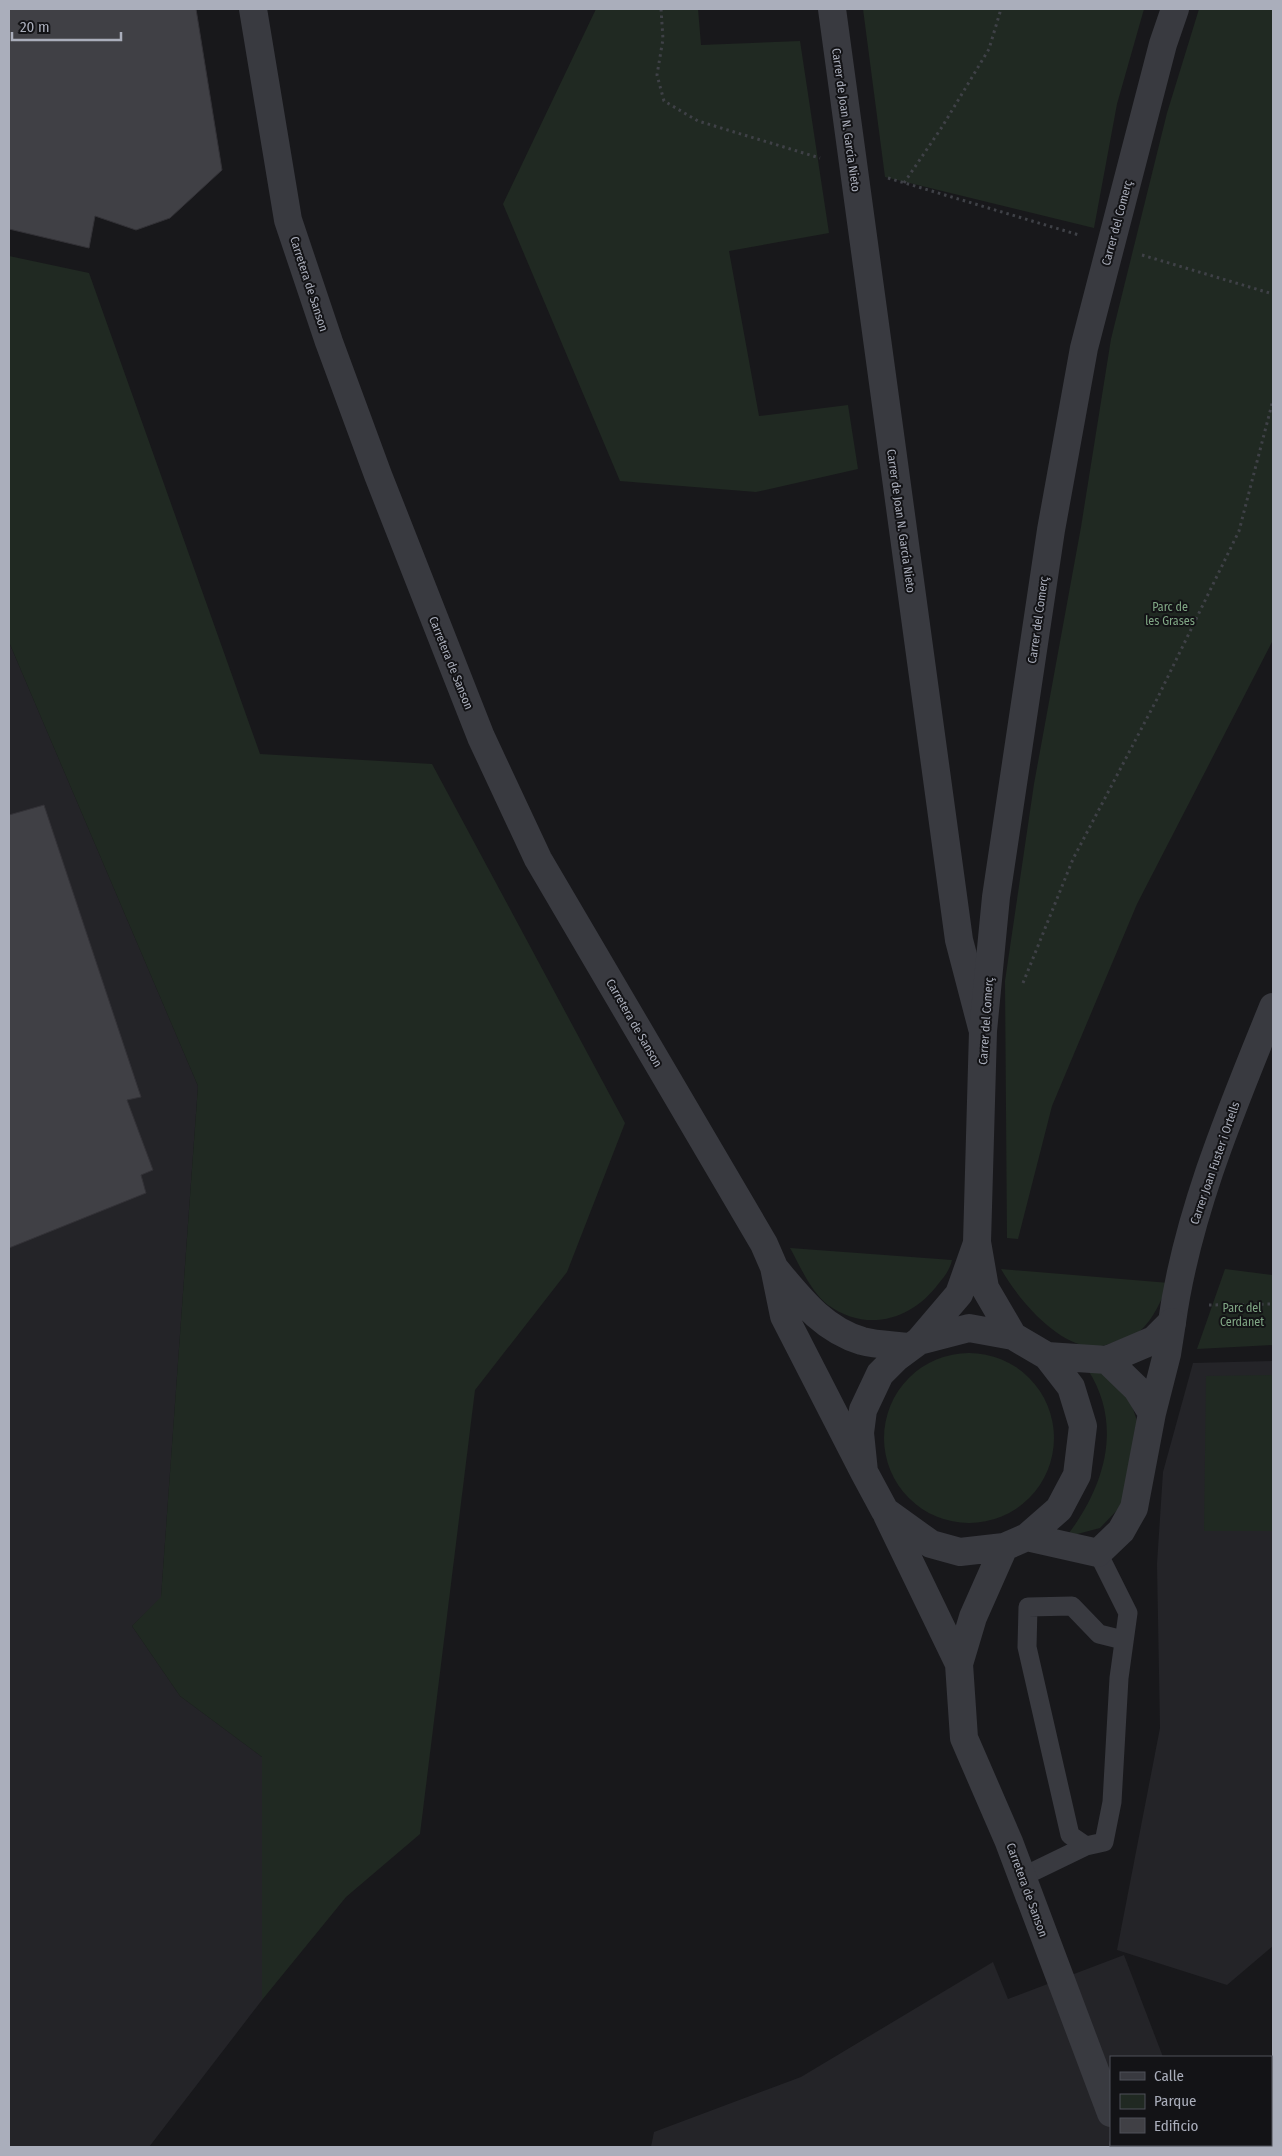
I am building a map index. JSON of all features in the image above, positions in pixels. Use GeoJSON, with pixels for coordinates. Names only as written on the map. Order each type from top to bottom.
{"type":"FeatureCollection","features":[{"type":"Feature","properties":{"kind":"street","name":"Carretera de Sanson"},"geometry":{"type":"LineString","coordinates":[[253,9],[288,220],[326,334],[375,466],[481,737],[538,858],[764,1244],[774,1267],[784,1316],[885,1511],[959,1664]]}},
{"type":"Feature","properties":{"kind":"street","name":"Carrer de Joan N. García Nieto"},"geometry":{"type":"LineString","coordinates":[[832,9],[959,940],[983,1031]]}},
{"type":"Feature","properties":{"kind":"street","name":"Carrer del Comerç"},"geometry":{"type":"LineString","coordinates":[[1013,1336],[985,1288],[977,1242],[983,1031],[996,897],[1051,530],[1084,348],[1163,44],[1175,9]]}},
{"type":"Feature","properties":{"kind":"street","name":"Carrer Joan Fuster i Ortells"},"geometry":{"type":"LineString","coordinates":[[1098,1553],[1121,1532],[1134,1508],[1152,1413],[1167,1354],[1179,1274],[1212,1168],[1248,1068],[1273,1008]]}},
{"type":"Feature","properties":{"kind":"street","name":"Carrer del Comerç"},"geometry":{"type":"LineString","coordinates":[[864,1472],[860,1433],[863,1410],[880,1374],[914,1344],[959,1294],[977,1242]]}},
{"type":"Feature","properties":{"kind":"street"},"geometry":{"type":"LineString","coordinates":[[774,1267],[812,1313],[836,1330],[863,1341],[914,1344],[969,1328],[1013,1336],[1046,1356],[1070,1387],[1082,1426],[1077,1475],[1059,1509],[1015,1542]]}},
{"type":"Feature","properties":{"kind":"street"},"geometry":{"type":"LineString","coordinates":[[1046,1356],[1106,1360],[1154,1340],[1172,1322]]}},
{"type":"Feature","properties":{"kind":"street"},"geometry":{"type":"LineString","coordinates":[[1106,1360],[1137,1389],[1152,1413]]}},
{"type":"Feature","properties":{"kind":"street"},"geometry":{"type":"LineString","coordinates":[[885,1511],[930,1544],[960,1552],[1015,1542],[1098,1553]]}},
{"type":"Feature","properties":{"kind":"street","name":"Carretera de Sanson"},"geometry":{"type":"LineString","coordinates":[[1015,1542],[973,1617],[959,1664],[964,1738],[1022,1877],[1110,2110]]}},
{"type":"Feature","properties":{"kind":"lane"},"geometry":{"type":"LineString","coordinates":[[1022,1877],[1086,1846],[1104,1842],[1112,1802],[1123,1640],[1128,1613],[1098,1553]]}},
{"type":"Feature","properties":{"kind":"lane"},"geometry":{"type":"LineString","coordinates":[[1086,1846],[1070,1834],[1027,1647],[1028,1607],[1072,1606],[1099,1634],[1123,1640]]}},
{"type":"Feature","properties":{"kind":"path"},"geometry":{"type":"LineString","coordinates":[[904,183],[942,126],[989,49],[1001,9]]}},
{"type":"Feature","properties":{"kind":"path"},"geometry":{"type":"LineString","coordinates":[[1142,255],[1273,294]]}},
{"type":"Feature","properties":{"kind":"path"},"geometry":{"type":"LineString","coordinates":[[1022,984],[1073,859],[1157,700],[1239,531],[1273,400]]}},
{"type":"Feature","properties":{"kind":"path"},"geometry":{"type":"LineString","coordinates":[[1172,1322],[1193,1306],[1273,1304]]}},
{"type":"Feature","properties":{"kind":"shaded area"},"geometry":{"type":"Polygon","coordinates":[[[9,642],[198,1086],[161,1598],[132,1626],[180,1696],[262,1757],[262,2000],[149,2147],[9,2147],[9,642]]]}},
{"type":"Feature","properties":{"kind":"shaded area"},"geometry":{"type":"Polygon","coordinates":[[[1273,1361],[1273,1946],[1227,1985],[1117,1950],[1160,1728],[1157,1564],[1163,1472],[1193,1363],[1273,1361]]]}},
{"type":"Feature","properties":{"kind":"shaded area"},"geometry":{"type":"Polygon","coordinates":[[[1124,1955],[1163,2056],[1110,2056],[1110,2146],[1198,2147],[651,2147],[654,2132],[801,2077],[993,1962],[1008,1999],[1124,1955]]]}},
{"type":"Feature","properties":{"kind":"green space"},"geometry":{"type":"Polygon","coordinates":[[[596,9],[698,9],[701,45],[800,41],[829,233],[729,251],[759,416],[848,405],[858,469],[756,492],[620,481],[503,204],[596,9]]]}},
{"type":"Feature","properties":{"kind":"green space"},"geometry":{"type":"Polygon","coordinates":[[[863,9],[1144,9],[1117,104],[1094,228],[885,177],[863,9]]]}},
{"type":"Feature","properties":{"kind":"green space","name":"Parc de les Grases"},"geometry":{"type":"Polygon","coordinates":[[[1199,9],[1273,9],[1273,640],[1137,904],[1052,1106],[1018,1239],[1007,1238],[1005,981],[1034,784],[1081,527],[1111,339],[1167,113],[1199,9]]]}},
{"type":"Feature","properties":{"kind":"green space"},"geometry":{"type":"Polygon","coordinates":[[[9,256],[89,273],[260,754],[432,764],[625,1123],[567,1272],[475,1390],[420,1834],[346,1897],[262,2000],[262,1757],[180,1696],[132,1626],[161,1597],[198,1086],[9,642],[9,256]]]}},
{"type":"Feature","properties":{"kind":"green space"},"geometry":{"type":"Polygon","coordinates":[[[790,1248],[952,1260],[949,1269],[941,1280],[928,1296],[916,1306],[902,1314],[888,1318],[858,1319],[843,1314],[822,1300],[811,1286],[790,1248]]]}},
{"type":"Feature","properties":{"kind":"green space"},"geometry":{"type":"Polygon","coordinates":[[[1001,1269],[1169,1283],[1153,1315],[1139,1332],[1107,1345],[1092,1347],[1078,1344],[1065,1338],[1039,1318],[1017,1293],[1001,1269]]]}},
{"type":"Feature","properties":{"kind":"green space","name":"Parc del Cerdanet"},"geometry":{"type":"Polygon","coordinates":[[[1225,1269],[1273,1275],[1273,1345],[1197,1349],[1225,1269]]]}},
{"type":"Feature","properties":{"kind":"green space"},"geometry":{"type":"Polygon","coordinates":[[[961,1353],[977,1353],[1002,1359],[1023,1372],[1035,1384],[1048,1405],[1054,1438],[1048,1471],[1035,1492],[1023,1504],[1002,1517],[977,1523],[961,1523],[936,1517],[915,1504],[903,1492],[890,1471],[884,1446],[884,1430],[890,1405],[903,1384],[915,1372],[936,1359],[961,1353]]]}},
{"type":"Feature","properties":{"kind":"green space"},"geometry":{"type":"Polygon","coordinates":[[[1088,1370],[1105,1374],[1123,1391],[1132,1406],[1137,1421],[1123,1504],[1100,1528],[1066,1537],[1091,1498],[1105,1456],[1107,1435],[1105,1413],[1099,1391],[1088,1370]]]}},
{"type":"Feature","properties":{"kind":"green space"},"geometry":{"type":"Polygon","coordinates":[[[1273,1375],[1273,1531],[1204,1531],[1206,1376],[1273,1375]]]}},
{"type":"Feature","properties":{"kind":"building"},"geometry":{"type":"Polygon","coordinates":[[[9,9],[196,9],[222,170],[170,218],[136,230],[95,216],[89,248],[9,229],[9,9]]]}},
{"type":"Feature","properties":{"kind":"building"},"geometry":{"type":"Polygon","coordinates":[[[44,805],[141,1097],[127,1100],[153,1170],[141,1175],[146,1193],[9,1248],[9,815],[44,805]]]}}]}
